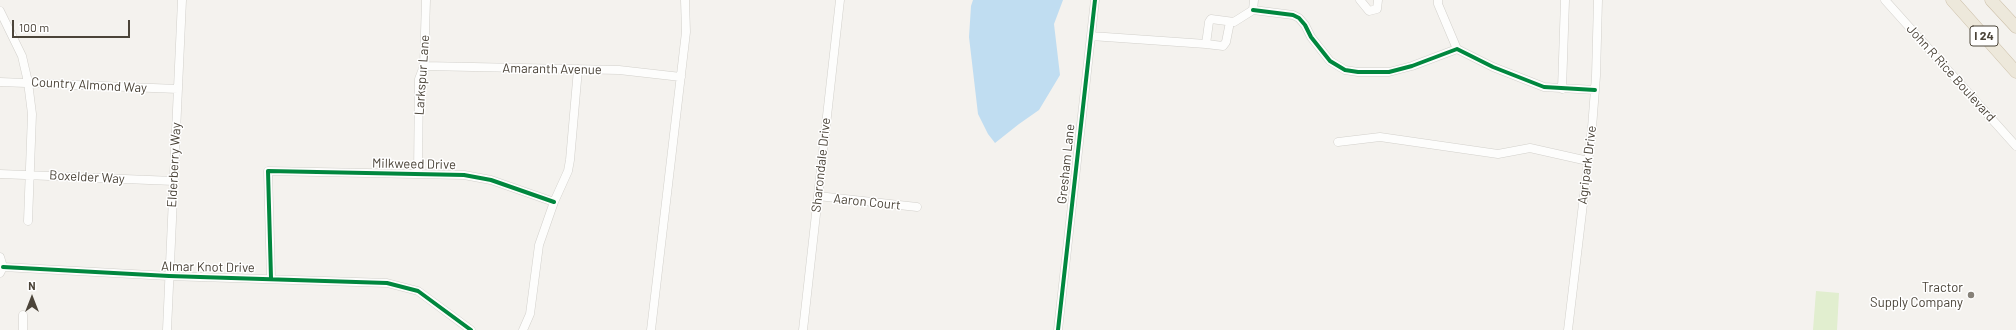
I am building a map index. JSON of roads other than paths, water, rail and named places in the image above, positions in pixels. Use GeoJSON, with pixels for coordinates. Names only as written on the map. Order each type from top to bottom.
{"type":"FeatureCollection","features":[{"type":"Feature","properties":{"kind":"highway","name":"I 24"},"geometry":{"type":"LineString","coordinates":[[1952,0],[2016,72]]}},
{"type":"Feature","properties":{"kind":"highway","name":"I 24"},"geometry":{"type":"LineString","coordinates":[[1991,0],[2016,28]]}},
{"type":"Feature","properties":{"kind":"street","name":"Elderberry Way"},"geometry":{"type":"LineString","coordinates":[[167,330],[182,0]]}},
{"type":"Feature","properties":{"kind":"street","name":"Larkspur Lane"},"geometry":{"type":"LineString","coordinates":[[418,174],[419,79],[424,66],[426,0]]}},
{"type":"Feature","properties":{"kind":"street"},"geometry":{"type":"LineString","coordinates":[[651,330],[686,32],[684,0]]}},
{"type":"Feature","properties":{"kind":"street","name":"Sharondale Drive"},"geometry":{"type":"LineString","coordinates":[[803,330],[840,0]]}},
{"type":"Feature","properties":{"kind":"street","name":"Gresham Lane"},"geometry":{"type":"LineString","coordinates":[[1058,330],[1095,0]]}},
{"type":"Feature","properties":{"kind":"street"},"geometry":{"type":"LineString","coordinates":[[1253,10],[1254,0]]}},
{"type":"Feature","properties":{"kind":"street"},"geometry":{"type":"LineString","coordinates":[[1360,0],[1369,11],[1377,9],[1378,0]]}},
{"type":"Feature","properties":{"kind":"street"},"geometry":{"type":"LineString","coordinates":[[1438,0],[1438,4],[1457,49],[1492,67],[1537,85],[1562,89],[1595,90]]}},
{"type":"Feature","properties":{"kind":"street"},"geometry":{"type":"LineString","coordinates":[[1562,89],[1565,0]]}},
{"type":"Feature","properties":{"kind":"street","name":"Agripark Drive"},"geometry":{"type":"LineString","coordinates":[[1568,330],[1595,90],[1598,0]]}},
{"type":"Feature","properties":{"kind":"street","name":"John R Rice Boulevard"},"geometry":{"type":"LineString","coordinates":[[1885,0],[2016,146]]}},
{"type":"Feature","properties":{"kind":"street"},"geometry":{"type":"LineString","coordinates":[[1206,44],[1209,22],[1211,19],[1234,22],[1253,10],[1293,15],[1299,18],[1305,25],[1311,37],[1330,61],[1338,67],[1358,72],[1389,72],[1412,66],[1457,49]]}},
{"type":"Feature","properties":{"kind":"street"},"geometry":{"type":"LineString","coordinates":[[0,11],[22,56],[28,82],[32,114],[28,221]]}},
{"type":"Feature","properties":{"kind":"street"},"geometry":{"type":"LineString","coordinates":[[1091,36],[1223,46],[1226,42],[1230,22]]}},
{"type":"Feature","properties":{"kind":"street","name":"Amaranth Avenue"},"geometry":{"type":"LineString","coordinates":[[424,66],[619,70],[680,77]]}},
{"type":"Feature","properties":{"kind":"street"},"geometry":{"type":"LineString","coordinates":[[522,330],[530,314],[539,245],[554,202],[568,171],[578,69]]}},
{"type":"Feature","properties":{"kind":"street","name":"Country Almond Way"},"geometry":{"type":"LineString","coordinates":[[0,82],[178,89]]}},
{"type":"Feature","properties":{"kind":"street"},"geometry":{"type":"LineString","coordinates":[[1338,142],[1380,137],[1498,154],[1530,148],[1588,161]]}},
{"type":"Feature","properties":{"kind":"street","name":"Milkweed Drive"},"geometry":{"type":"LineString","coordinates":[[271,278],[268,171],[476,176],[554,202]]}},
{"type":"Feature","properties":{"kind":"street","name":"Boxelder Way"},"geometry":{"type":"LineString","coordinates":[[0,174],[174,181]]}},
{"type":"Feature","properties":{"kind":"street","name":"Aaron Court"},"geometry":{"type":"LineString","coordinates":[[818,196],[917,207]]}},
{"type":"Feature","properties":{"kind":"street"},"geometry":{"type":"LineString","coordinates":[[0,257],[1,270]]}},
{"type":"Feature","properties":{"kind":"street","name":"Almar Knot Drive"},"geometry":{"type":"LineString","coordinates":[[1,270],[376,282],[399,285],[418,291],[471,330]]}},
{"type":"Feature","properties":{"kind":"street"},"geometry":{"type":"LineString","coordinates":[[23,315],[23,330]]}},
{"type":"Feature","properties":{"kind":"water"},"geometry":{"type":"Polygon","coordinates":[[[973,0],[1063,0],[1054,24],[1060,75],[1039,110],[995,143],[988,134],[978,114],[969,37],[971,6],[973,0]]]}},
{"type":"Feature","properties":{"kind":"place","name":"Tractor Supply Company"},"geometry":{"type":"Point","coordinates":[1971,295]}}]}
